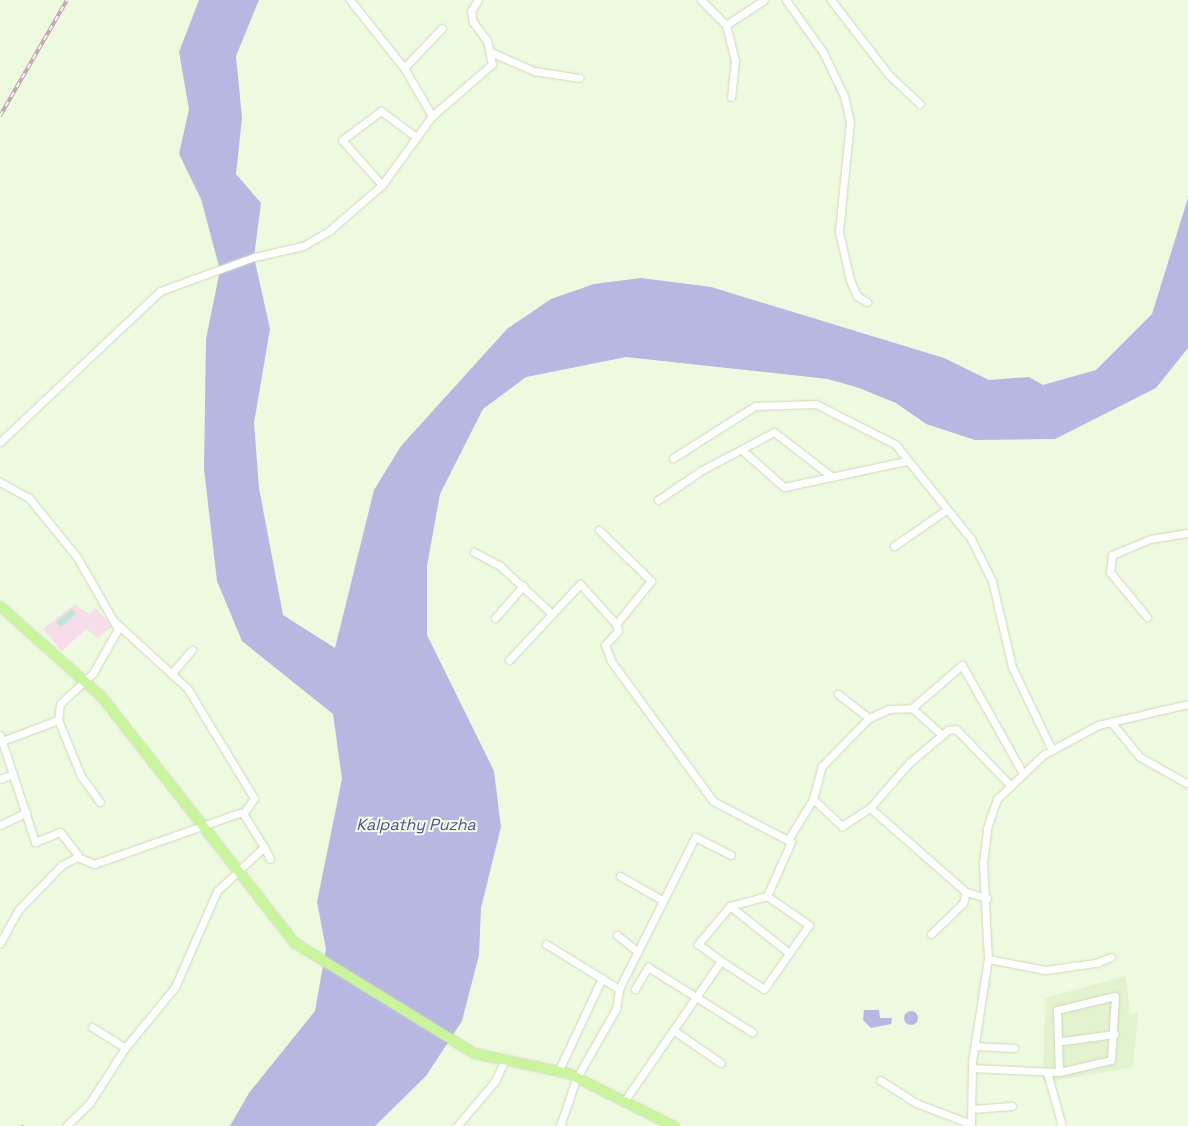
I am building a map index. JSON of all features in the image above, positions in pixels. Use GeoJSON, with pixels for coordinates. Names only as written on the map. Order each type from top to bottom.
{"type":"FeatureCollection","features":[{"type":"Feature","properties":{"kind":"main road"},"geometry":{"type":"LineString","coordinates":[[0,606],[86,680],[207,827],[240,874],[296,942],[462,1047],[504,1062],[558,1072],[625,1100],[674,1126]]}},
{"type":"Feature","properties":{"kind":"street"},"geometry":{"type":"LineString","coordinates":[[350,0],[404,68],[432,116]]}},
{"type":"Feature","properties":{"kind":"street"},"geometry":{"type":"LineString","coordinates":[[478,0],[471,11],[473,22],[493,53],[534,71],[579,78]]}},
{"type":"Feature","properties":{"kind":"street"},"geometry":{"type":"LineString","coordinates":[[701,0],[726,25],[735,60],[731,97]]}},
{"type":"Feature","properties":{"kind":"street"},"geometry":{"type":"LineString","coordinates":[[726,25],[764,0]]}},
{"type":"Feature","properties":{"kind":"street"},"geometry":{"type":"LineString","coordinates":[[786,0],[823,52],[844,96],[850,121],[839,232],[850,280],[857,296],[867,302]]}},
{"type":"Feature","properties":{"kind":"street"},"geometry":{"type":"LineString","coordinates":[[831,0],[889,75],[920,104]]}},
{"type":"Feature","properties":{"kind":"street"},"geometry":{"type":"LineString","coordinates":[[404,68],[442,28]]}},
{"type":"Feature","properties":{"kind":"street"},"geometry":{"type":"LineString","coordinates":[[0,442],[144,303],[160,291],[254,258],[303,246],[320,236],[382,185],[432,116],[492,64],[493,53]]}},
{"type":"Feature","properties":{"kind":"street"},"geometry":{"type":"LineString","coordinates":[[382,185],[342,140],[381,111],[416,137]]}},
{"type":"Feature","properties":{"kind":"street"},"geometry":{"type":"LineString","coordinates":[[673,458],[741,411],[755,406],[816,404],[894,444],[971,539],[992,581],[1012,666],[1052,750]]}},
{"type":"Feature","properties":{"kind":"street"},"geometry":{"type":"LineString","coordinates":[[658,500],[702,470],[779,433],[831,476]]}},
{"type":"Feature","properties":{"kind":"street"},"geometry":{"type":"LineString","coordinates":[[742,450],[784,487],[906,461]]}},
{"type":"Feature","properties":{"kind":"street"},"geometry":{"type":"LineString","coordinates":[[0,482],[14,485],[29,498],[90,574],[114,621],[117,638],[86,680],[60,704],[58,720],[81,776],[100,802]]}},
{"type":"Feature","properties":{"kind":"street"},"geometry":{"type":"LineString","coordinates":[[894,546],[946,510]]}},
{"type":"Feature","properties":{"kind":"street"},"geometry":{"type":"LineString","coordinates":[[599,530],[651,581],[616,624]]}},
{"type":"Feature","properties":{"kind":"street"},"geometry":{"type":"LineString","coordinates":[[1147,617],[1110,572],[1112,555],[1150,539],[1188,534]]}},
{"type":"Feature","properties":{"kind":"street"},"geometry":{"type":"LineString","coordinates":[[474,552],[524,586],[550,612]]}},
{"type":"Feature","properties":{"kind":"street"},"geometry":{"type":"LineString","coordinates":[[509,660],[550,612],[580,584],[616,624],[618,630],[605,645],[611,661],[713,801],[788,840]]}},
{"type":"Feature","properties":{"kind":"street"},"geometry":{"type":"LineString","coordinates":[[495,618],[524,586]]}},
{"type":"Feature","properties":{"kind":"street"},"geometry":{"type":"LineString","coordinates":[[114,621],[188,688],[254,798],[243,814],[270,859]]}},
{"type":"Feature","properties":{"kind":"street"},"geometry":{"type":"LineString","coordinates":[[171,674],[192,650]]}},
{"type":"Feature","properties":{"kind":"street"},"geometry":{"type":"LineString","coordinates":[[767,896],[788,840],[813,799],[822,766],[869,718],[889,709],[912,708],[962,665],[1022,772]]}},
{"type":"Feature","properties":{"kind":"street"},"geometry":{"type":"LineString","coordinates":[[838,694],[869,718]]}},
{"type":"Feature","properties":{"kind":"street"},"geometry":{"type":"LineString","coordinates":[[880,1080],[916,1103],[971,1125],[972,1068],[988,959],[987,898],[983,863],[987,828],[997,799],[1022,772],[1052,750],[1111,722],[1188,704]]}},
{"type":"Feature","properties":{"kind":"street"},"geometry":{"type":"LineString","coordinates":[[912,708],[942,736]]}},
{"type":"Feature","properties":{"kind":"street"},"geometry":{"type":"LineString","coordinates":[[58,720],[1,738],[35,842],[60,832],[77,854]]}},
{"type":"Feature","properties":{"kind":"street"},"geometry":{"type":"LineString","coordinates":[[1111,722],[1140,757],[1188,784]]}},
{"type":"Feature","properties":{"kind":"street"},"geometry":{"type":"LineString","coordinates":[[813,799],[842,826],[870,808],[909,763],[942,736],[956,729],[1010,785]]}},
{"type":"Feature","properties":{"kind":"street"},"geometry":{"type":"LineString","coordinates":[[0,779],[12,774]]}},
{"type":"Feature","properties":{"kind":"street"},"geometry":{"type":"LineString","coordinates":[[870,808],[966,892],[987,898]]}},
{"type":"Feature","properties":{"kind":"street"},"geometry":{"type":"LineString","coordinates":[[0,825],[26,813]]}},
{"type":"Feature","properties":{"kind":"street"},"geometry":{"type":"LineString","coordinates":[[0,943],[19,909],[62,864],[77,856],[94,864],[207,827],[239,814]]}},
{"type":"Feature","properties":{"kind":"street"},"geometry":{"type":"LineString","coordinates":[[560,1126],[576,1079],[616,1008],[619,988],[695,837],[731,855]]}},
{"type":"Feature","properties":{"kind":"street"},"geometry":{"type":"LineString","coordinates":[[66,1126],[90,1104],[126,1048],[175,987],[217,892],[240,874],[264,847]]}},
{"type":"Feature","properties":{"kind":"street"},"geometry":{"type":"LineString","coordinates":[[620,876],[662,900]]}},
{"type":"Feature","properties":{"kind":"street"},"geometry":{"type":"LineString","coordinates":[[931,934],[960,907],[966,892]]}},
{"type":"Feature","properties":{"kind":"street"},"geometry":{"type":"LineString","coordinates":[[767,896],[809,924],[764,989],[698,944],[730,906],[767,896]]}},
{"type":"Feature","properties":{"kind":"street"},"geometry":{"type":"LineString","coordinates":[[730,906],[789,953]]}},
{"type":"Feature","properties":{"kind":"street"},"geometry":{"type":"LineString","coordinates":[[616,935],[637,951]]}},
{"type":"Feature","properties":{"kind":"street"},"geometry":{"type":"LineString","coordinates":[[546,944],[619,988]]}},
{"type":"Feature","properties":{"kind":"street"},"geometry":{"type":"LineString","coordinates":[[988,959],[1045,970],[1096,963],[1111,957]]}},
{"type":"Feature","properties":{"kind":"street"},"geometry":{"type":"LineString","coordinates":[[625,1100],[721,961]]}},
{"type":"Feature","properties":{"kind":"street"},"geometry":{"type":"LineString","coordinates":[[635,988],[648,967],[752,1032]]}},
{"type":"Feature","properties":{"kind":"street"},"geometry":{"type":"LineString","coordinates":[[558,1072],[602,978]]}},
{"type":"Feature","properties":{"kind":"street"},"geometry":{"type":"LineString","coordinates":[[972,1068],[1059,1072],[1111,1060],[1115,1034],[1115,996],[1058,1010],[1059,1072]]}},
{"type":"Feature","properties":{"kind":"street"},"geometry":{"type":"LineString","coordinates":[[92,1027],[126,1048]]}},
{"type":"Feature","properties":{"kind":"street"},"geometry":{"type":"LineString","coordinates":[[673,1030],[720,1063]]}},
{"type":"Feature","properties":{"kind":"street"},"geometry":{"type":"LineString","coordinates":[[1063,1041],[1115,1034]]}},
{"type":"Feature","properties":{"kind":"street"},"geometry":{"type":"LineString","coordinates":[[975,1046],[1014,1048]]}},
{"type":"Feature","properties":{"kind":"street"},"geometry":{"type":"LineString","coordinates":[[457,1126],[495,1082],[504,1062]]}},
{"type":"Feature","properties":{"kind":"street"},"geometry":{"type":"LineString","coordinates":[[1048,1072],[1062,1126]]}},
{"type":"Feature","properties":{"kind":"street"},"geometry":{"type":"LineString","coordinates":[[972,1109],[1012,1106]]}},
{"type":"Feature","properties":{"kind":"shaded area"},"geometry":{"type":"Polygon","coordinates":[[[75,604],[89,614],[96,608],[112,627],[98,638],[86,629],[62,651],[43,629],[75,604]]]}},
{"type":"Feature","properties":{"kind":"shaded area"},"geometry":{"type":"Polygon","coordinates":[[[72,609],[76,613],[61,627],[56,622],[72,609]]]}},
{"type":"Feature","properties":{"kind":"shaded area"},"geometry":{"type":"Polygon","coordinates":[[[1126,976],[1130,1014],[1138,1013],[1133,1067],[1043,1083],[1045,998],[1126,976]]]}},
{"type":"Feature","properties":{"kind":"water","name":"Kalpathy Puzha"},"geometry":{"type":"Polygon","coordinates":[[[199,0],[259,0],[236,56],[242,118],[236,174],[261,203],[254,257],[270,329],[254,423],[259,488],[283,615],[335,648],[374,490],[401,446],[507,329],[551,299],[594,284],[641,278],[711,287],[944,358],[989,380],[1029,377],[1043,385],[1096,370],[1152,314],[1188,198],[1188,348],[1156,388],[1055,439],[975,440],[926,424],[896,403],[859,388],[828,379],[626,357],[526,377],[483,409],[440,494],[427,566],[427,635],[494,771],[501,827],[481,908],[479,955],[462,1021],[426,1076],[375,1126],[230,1126],[249,1093],[315,1011],[326,949],[317,902],[342,779],[333,714],[242,641],[217,581],[204,469],[206,339],[220,270],[201,199],[179,154],[189,109],[179,52],[199,0]]]}},
{"type":"Feature","properties":{"kind":"water"},"geometry":{"type":"Polygon","coordinates":[[[864,1010],[879,1010],[880,1018],[892,1018],[891,1024],[871,1028],[863,1020],[864,1010]]]}},
{"type":"Feature","properties":{"kind":"water"},"geometry":{"type":"Polygon","coordinates":[[[911,1011],[916,1013],[918,1018],[916,1023],[911,1025],[906,1023],[904,1018],[906,1013],[911,1011]]]}},
{"type":"Feature","properties":{"kind":"railway"},"geometry":{"type":"LineString","coordinates":[[0,116],[67,0]]}}]}
